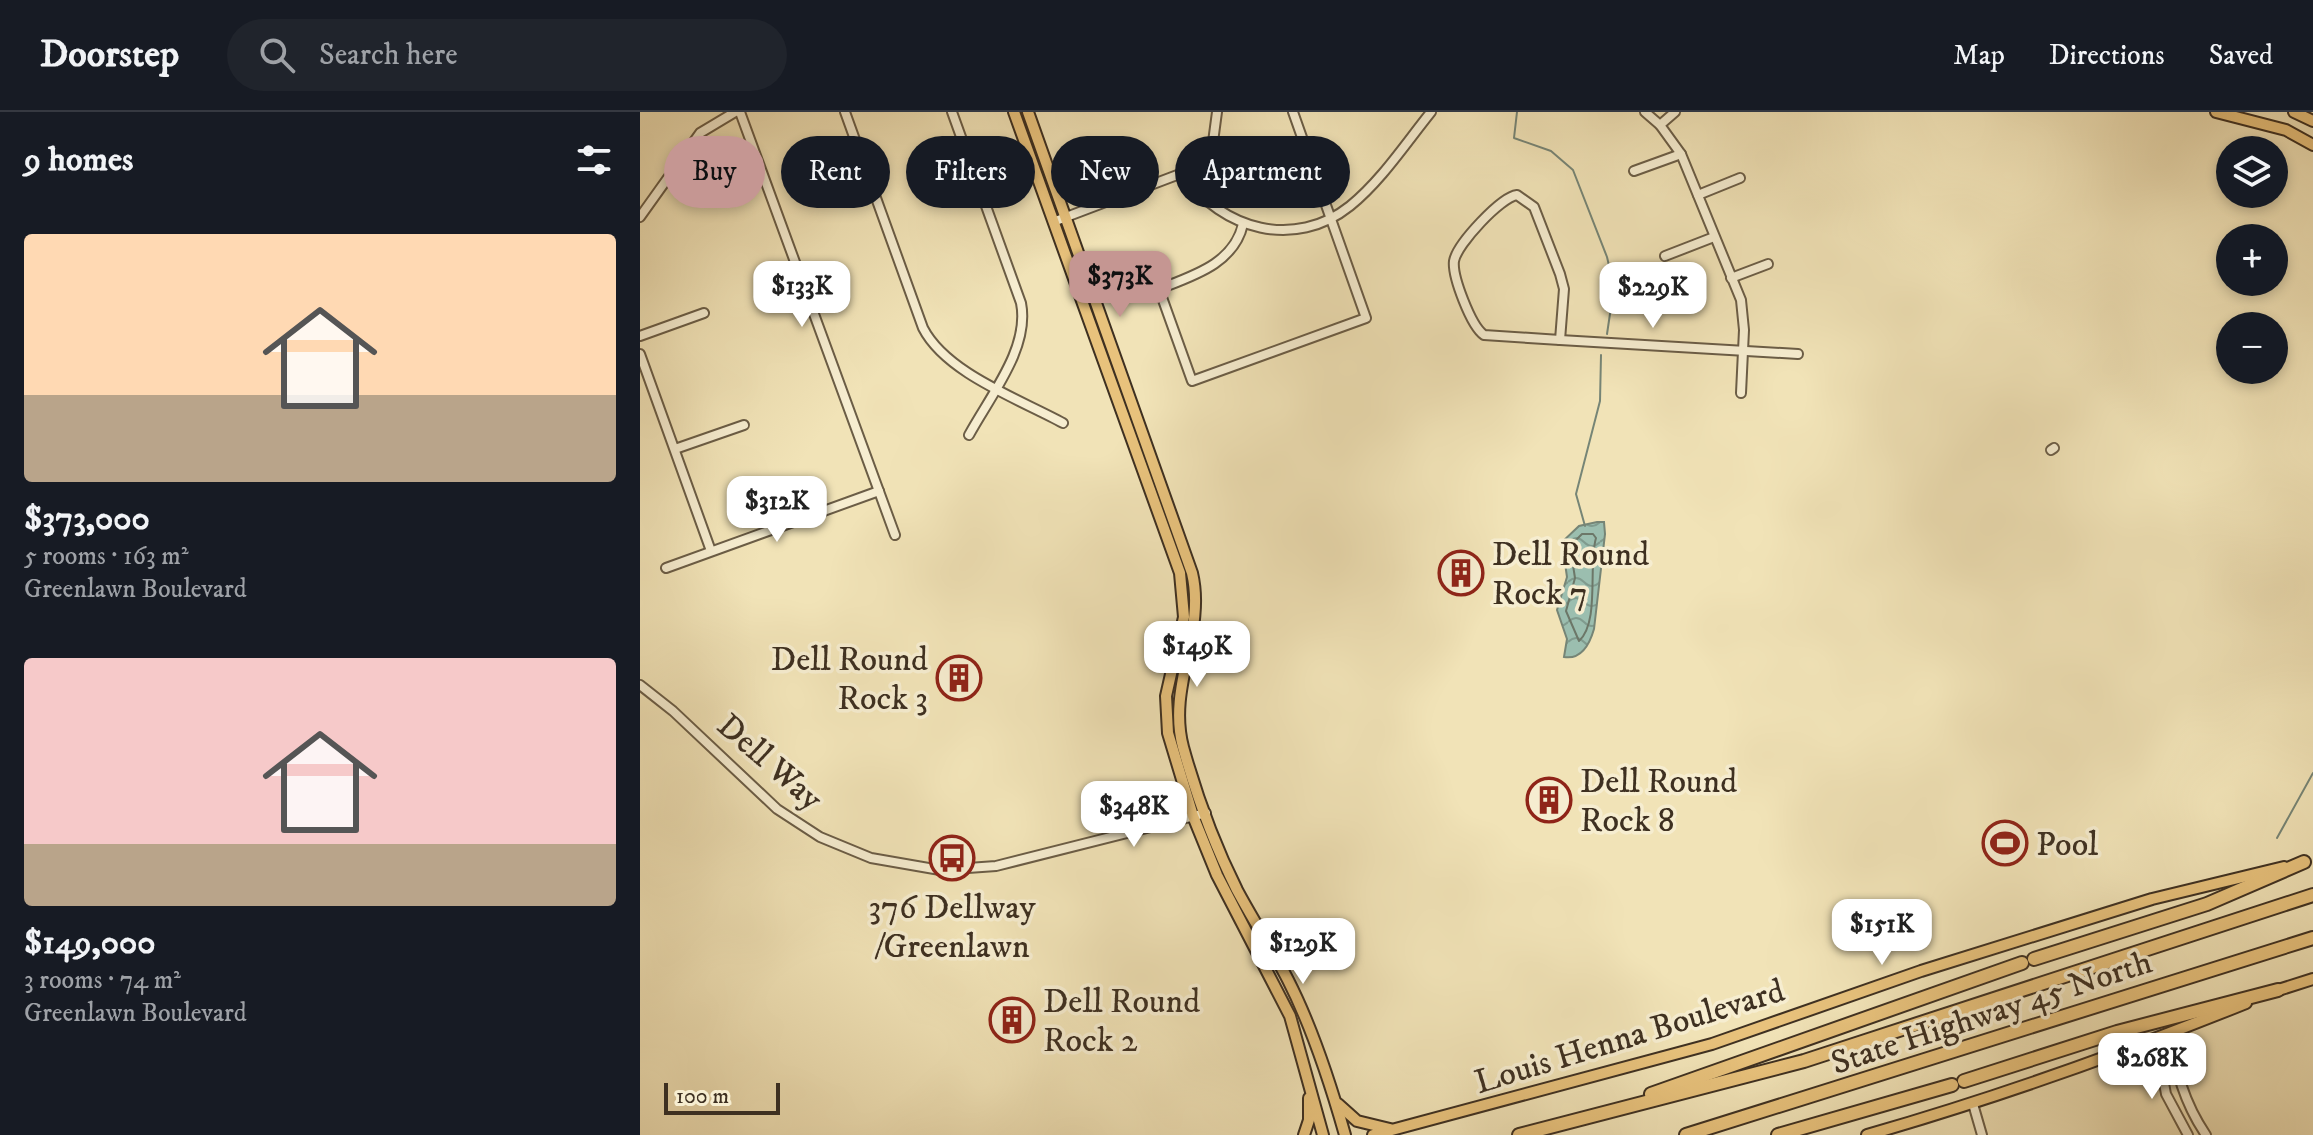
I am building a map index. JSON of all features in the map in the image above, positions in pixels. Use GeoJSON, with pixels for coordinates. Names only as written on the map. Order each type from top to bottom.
{"type":"FeatureCollection","features":[{"type":"Feature","properties":{"kind":"highway"},"geometry":{"type":"LineString","coordinates":[[1716,1079],[2028,961],[2195,909],[2309,861]]}},
{"type":"Feature","properties":{"kind":"highway","name":"State Highway 45 North"},"geometry":{"type":"LineString","coordinates":[[1519,1135],[1716,1079],[1804,1061],[2313,895]]}},
{"type":"Feature","properties":{"kind":"highway","name":"State Highway 45 North"},"geometry":{"type":"LineString","coordinates":[[1686,1135],[2313,938]]}},
{"type":"Feature","properties":{"kind":"highway"},"geometry":{"type":"LineString","coordinates":[[1778,1135],[1958,1083],[2117,1032],[2278,990]]}},
{"type":"Feature","properties":{"kind":"main road"},"geometry":{"type":"LineString","coordinates":[[1014,112],[1180,573],[1184,617],[1169,676],[1166,713],[1172,748],[1193,816],[1217,875],[1281,996],[1297,1037],[1323,1135]]}},
{"type":"Feature","properties":{"kind":"main road"},"geometry":{"type":"LineString","coordinates":[[1028,112],[1185,547],[1196,592],[1196,622],[1180,682],[1178,717],[1184,750],[1237,888],[1304,1014],[1335,1098],[1345,1135]]}},
{"type":"Feature","properties":{"kind":"main road"},"geometry":{"type":"LineString","coordinates":[[2216,112],[2286,130],[2313,145]]}},
{"type":"Feature","properties":{"kind":"main road"},"geometry":{"type":"LineString","coordinates":[[2294,112],[2313,121]]}},
{"type":"Feature","properties":{"kind":"main road","name":"Louis Henna Boulevard"},"geometry":{"type":"LineString","coordinates":[[1373,1135],[1712,1044],[1921,971],[2152,899],[2309,861]]}},
{"type":"Feature","properties":{"kind":"main road"},"geometry":{"type":"LineString","coordinates":[[1867,1135],[1973,1104],[2144,1044],[2313,979]]}},
{"type":"Feature","properties":{"kind":"main road"},"geometry":{"type":"LineString","coordinates":[[1281,996],[1296,1002],[1304,1014]]}},
{"type":"Feature","properties":{"kind":"main road"},"geometry":{"type":"LineString","coordinates":[[1304,1135],[1309,1120],[1309,1084]]}},
{"type":"Feature","properties":{"kind":"main road"},"geometry":{"type":"LineString","coordinates":[[1335,1098],[1357,1121],[1393,1132]]}},
{"type":"Feature","properties":{"kind":"street"},"geometry":{"type":"LineString","coordinates":[[640,217],[700,133],[737,112],[895,535]]}},
{"type":"Feature","properties":{"kind":"street"},"geometry":{"type":"LineString","coordinates":[[845,112],[929,339],[950,362],[1063,423]]}},
{"type":"Feature","properties":{"kind":"street"},"geometry":{"type":"LineString","coordinates":[[952,112],[1023,314],[1019,342],[969,435]]}},
{"type":"Feature","properties":{"kind":"street"},"geometry":{"type":"LineString","coordinates":[[1215,136],[1217,112]]}},
{"type":"Feature","properties":{"kind":"street"},"geometry":{"type":"LineString","coordinates":[[1243,224],[1235,242],[1218,262],[1202,272],[1159,289],[1192,381],[1366,318],[1293,112]]}},
{"type":"Feature","properties":{"kind":"street"},"geometry":{"type":"LineString","coordinates":[[1217,208],[1243,224],[1284,230],[1332,218],[1363,194],[1431,112]]}},
{"type":"Feature","properties":{"kind":"street"},"geometry":{"type":"LineString","coordinates":[[1645,112],[1660,125],[1681,154],[1742,307],[1741,393]]}},
{"type":"Feature","properties":{"kind":"street"},"geometry":{"type":"LineString","coordinates":[[1660,125],[1675,112]]}},
{"type":"Feature","properties":{"kind":"street"},"geometry":{"type":"LineString","coordinates":[[1634,171],[1681,154]]}},
{"type":"Feature","properties":{"kind":"street"},"geometry":{"type":"LineString","coordinates":[[1053,222],[1175,178]]}},
{"type":"Feature","properties":{"kind":"street"},"geometry":{"type":"LineString","coordinates":[[1698,195],[1740,178]]}},
{"type":"Feature","properties":{"kind":"street"},"geometry":{"type":"LineString","coordinates":[[1560,340],[1564,289],[1560,274],[1532,204],[1517,195],[1505,198],[1455,257],[1454,273],[1473,323],[1488,337],[1798,354]]}},
{"type":"Feature","properties":{"kind":"street"},"geometry":{"type":"LineString","coordinates":[[1665,256],[1714,237]]}},
{"type":"Feature","properties":{"kind":"street"},"geometry":{"type":"LineString","coordinates":[[1731,278],[1768,264]]}},
{"type":"Feature","properties":{"kind":"street"},"geometry":{"type":"LineString","coordinates":[[640,336],[704,313]]}},
{"type":"Feature","properties":{"kind":"street"},"geometry":{"type":"LineString","coordinates":[[640,354],[711,551]]}},
{"type":"Feature","properties":{"kind":"street"},"geometry":{"type":"LineString","coordinates":[[675,449],[744,425]]}},
{"type":"Feature","properties":{"kind":"street"},"geometry":{"type":"LineString","coordinates":[[666,568],[879,491]]}},
{"type":"Feature","properties":{"kind":"street","name":"Dell Way"},"geometry":{"type":"LineString","coordinates":[[640,685],[673,711],[777,809],[820,837],[871,858],[940,870],[996,866],[1206,813]]}},
{"type":"Feature","properties":{"kind":"street"},"geometry":{"type":"LineString","coordinates":[[2174,1032],[2182,1087],[2188,1106],[2206,1135]]}},
{"type":"Feature","properties":{"kind":"street"},"geometry":{"type":"LineString","coordinates":[[2144,1044],[2159,1056],[2166,1094],[2188,1135]]}},
{"type":"Feature","properties":{"kind":"street"},"geometry":{"type":"LineString","coordinates":[[1973,1104],[1982,1135]]}},
{"type":"Feature","properties":{"kind":"water"},"geometry":{"type":"Polygon","coordinates":[[[1604,522],[1605,534],[1594,629],[1580,653],[1564,657],[1567,639],[1557,610],[1567,577],[1562,542],[1579,526],[1604,522]]]}},
{"type":"Feature","properties":{"kind":"waterway"},"geometry":{"type":"LineString","coordinates":[[1517,112],[1514,138],[1551,151],[1573,170],[1607,257],[1614,287],[1607,334]]}},
{"type":"Feature","properties":{"kind":"waterway"},"geometry":{"type":"LineString","coordinates":[[1585,526],[1576,494],[1600,401],[1601,355]]}},
{"type":"Feature","properties":{"kind":"waterway"},"geometry":{"type":"LineString","coordinates":[[2277,838],[2313,773]]}},
{"type":"Feature","properties":{"kind":"place","name":"Dell Round Rock 7"},"geometry":{"type":"Point","coordinates":[1461,573]}},
{"type":"Feature","properties":{"kind":"place","name":"Dell Round Rock 3"},"geometry":{"type":"Point","coordinates":[959,678]}},
{"type":"Feature","properties":{"kind":"place","name":"Dell Round Rock 8"},"geometry":{"type":"Point","coordinates":[1549,800]}},
{"type":"Feature","properties":{"kind":"place","name":"Pool"},"geometry":{"type":"Point","coordinates":[2005,843]}},
{"type":"Feature","properties":{"kind":"place","name":"376 Dellway /Greenlawn"},"geometry":{"type":"Point","coordinates":[952,858]}},
{"type":"Feature","properties":{"kind":"place","name":"Dell Round Rock 2"},"geometry":{"type":"Point","coordinates":[1012,1020]}}]}
